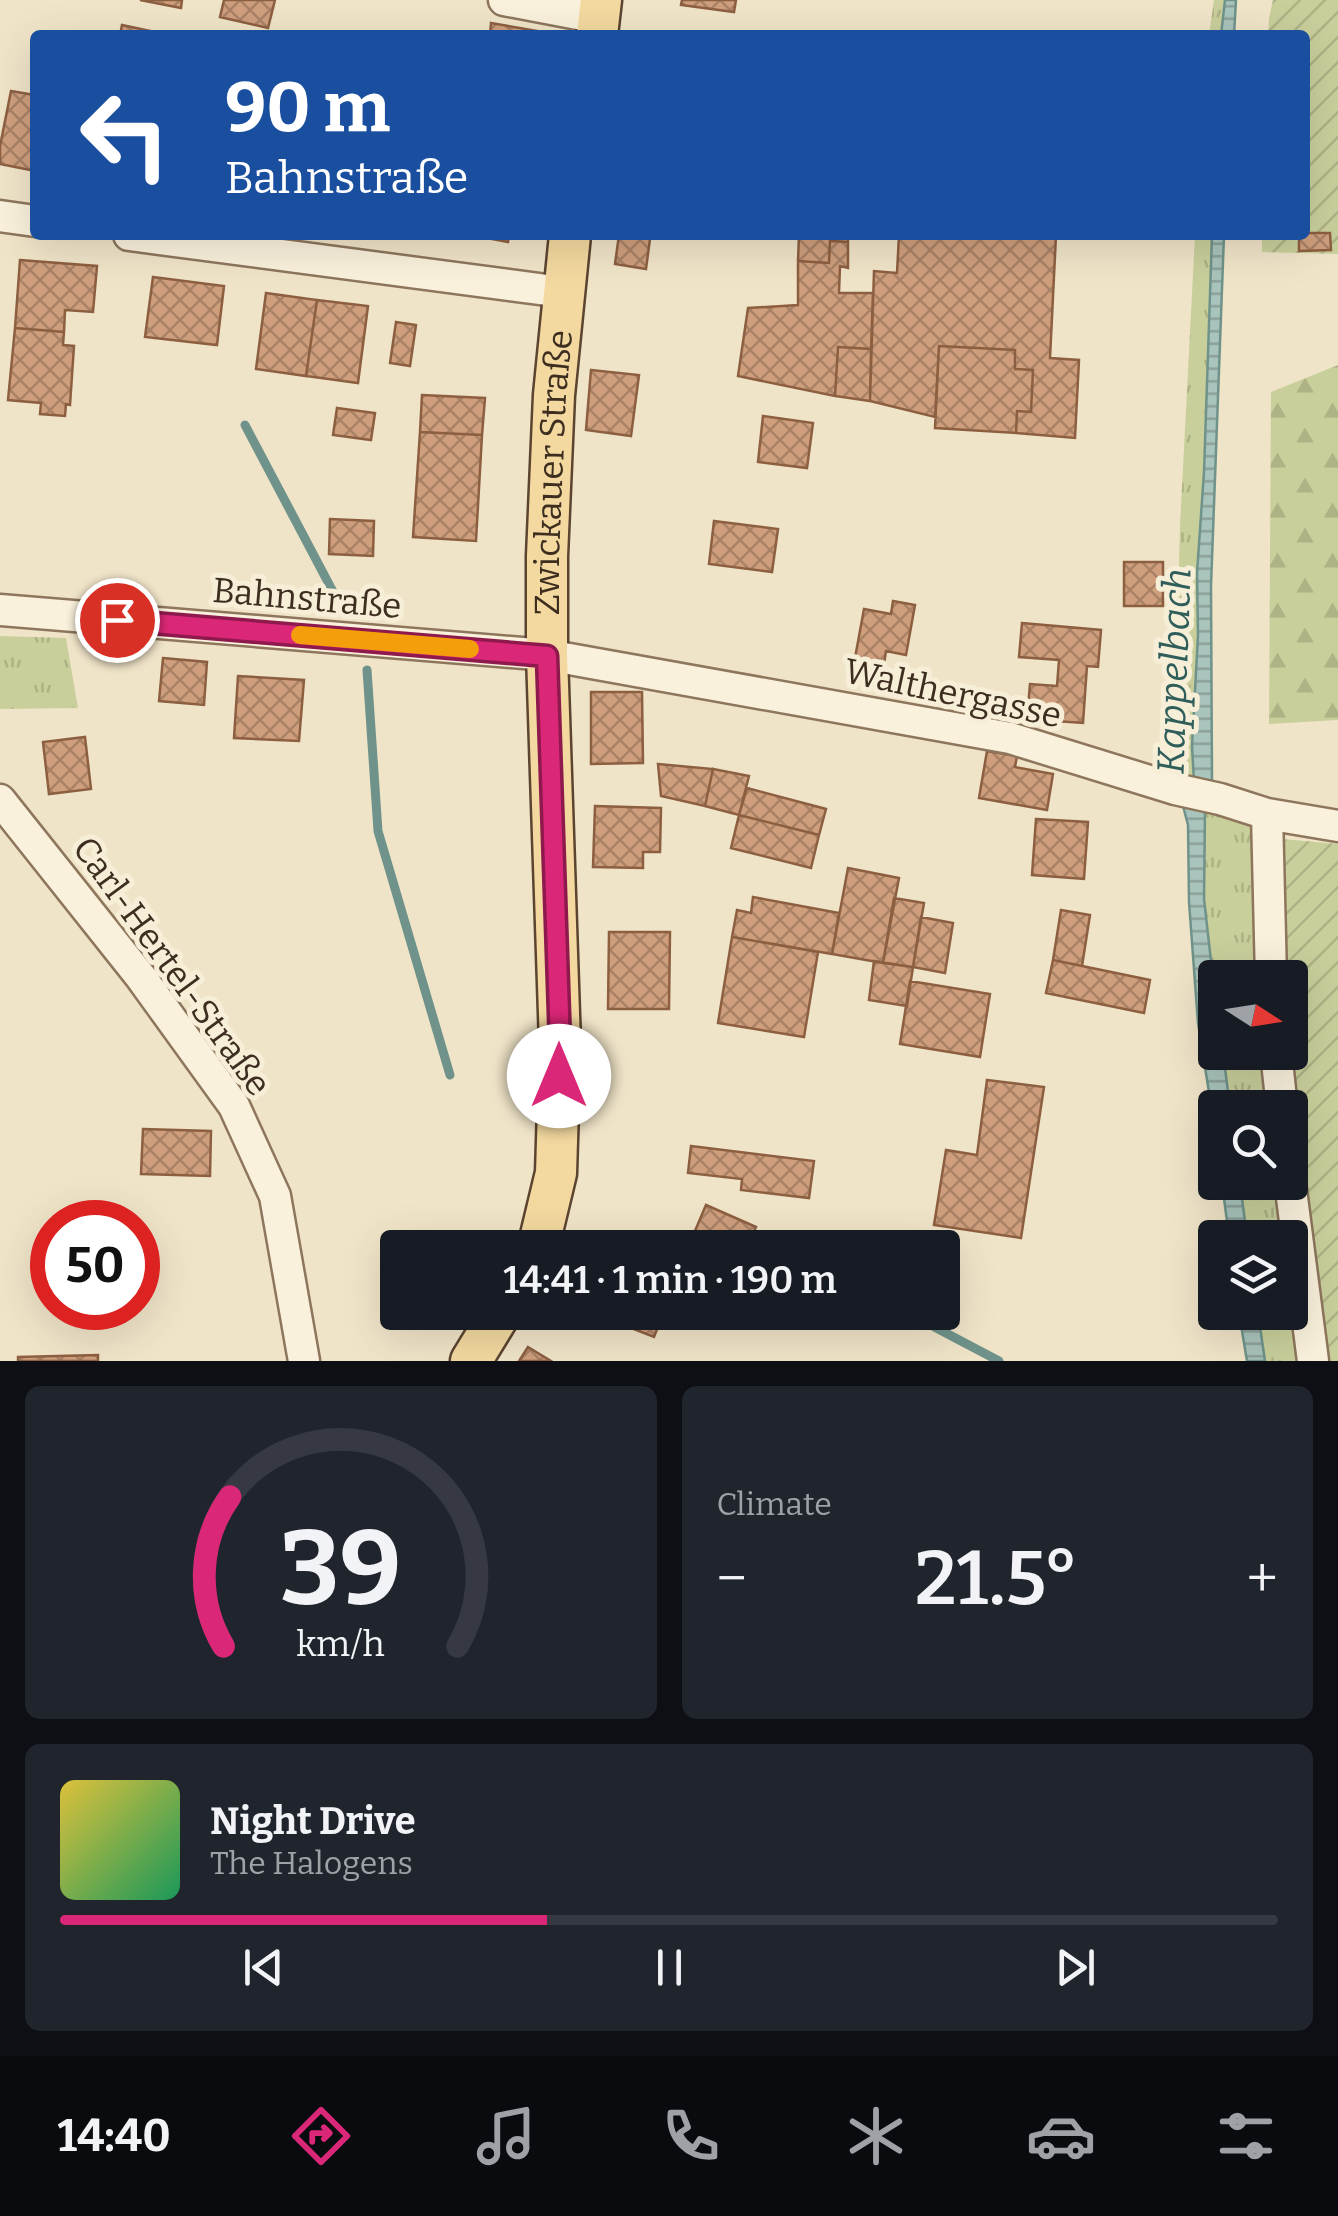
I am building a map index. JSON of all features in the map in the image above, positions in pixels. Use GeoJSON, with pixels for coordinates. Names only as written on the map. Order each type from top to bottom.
{"type":"FeatureCollection","features":[{"type":"Feature","properties":{"kind":"main road","name":"Zwickauer Straße"},"geometry":{"type":"LineString","coordinates":[[542,1230],[556,1173],[560,1044],[547,556],[553,413],[569,240]]}},
{"type":"Feature","properties":{"kind":"main road"},"geometry":{"type":"LineString","coordinates":[[471,1361],[489,1330]]}},
{"type":"Feature","properties":{"kind":"street"},"geometry":{"type":"LineString","coordinates":[[504,0],[599,18]]}},
{"type":"Feature","properties":{"kind":"street"},"geometry":{"type":"LineString","coordinates":[[0,216],[30,221]]}},
{"type":"Feature","properties":{"kind":"street"},"geometry":{"type":"LineString","coordinates":[[167,240],[562,292]]}},
{"type":"Feature","properties":{"kind":"street","name":"Bahnstraße"},"geometry":{"type":"LineString","coordinates":[[0,610],[547,656]]}},
{"type":"Feature","properties":{"kind":"street","name":"Walthergasse"},"geometry":{"type":"LineString","coordinates":[[547,656],[1010,738],[1267,814],[1338,826]]}},
{"type":"Feature","properties":{"kind":"street","name":"Carl-Hertel-Straße"},"geometry":{"type":"LineString","coordinates":[[0,800],[140,976],[234,1106],[275,1196],[304,1361]]}},
{"type":"Feature","properties":{"kind":"street"},"geometry":{"type":"LineString","coordinates":[[1267,814],[1271,960]]}},
{"type":"Feature","properties":{"kind":"street"},"geometry":{"type":"LineString","coordinates":[[1292,1200],[1314,1361]]}},
{"type":"Feature","properties":{"kind":"green space"},"geometry":{"type":"Polygon","coordinates":[[[1214,0],[1225,0],[1222,30],[1210,30],[1214,0]]]}},
{"type":"Feature","properties":{"kind":"green space"},"geometry":{"type":"Polygon","coordinates":[[[1273,0],[1338,0],[1338,254],[1262,252],[1262,240],[1310,240],[1310,30],[1268,30],[1273,0]]]}},
{"type":"Feature","properties":{"kind":"green space"},"geometry":{"type":"Polygon","coordinates":[[[1195,240],[1212,240],[1197,573],[1194,782],[1183,779],[1174,749],[1180,526],[1195,240]]]}},
{"type":"Feature","properties":{"kind":"green space"},"geometry":{"type":"Polygon","coordinates":[[[1338,365],[1338,720],[1269,724],[1271,392],[1338,365]]]}},
{"type":"Feature","properties":{"kind":"green space"},"geometry":{"type":"Polygon","coordinates":[[[0,636],[66,638],[78,708],[0,709],[0,636]]]}},
{"type":"Feature","properties":{"kind":"green space"},"geometry":{"type":"Polygon","coordinates":[[[1205,808],[1258,825],[1263,960],[1211,960],[1204,899],[1205,808]]]}},
{"type":"Feature","properties":{"kind":"green space"},"geometry":{"type":"Polygon","coordinates":[[[1283,839],[1338,844],[1338,1361],[1330,1361],[1306,1220],[1308,1090],[1292,1090],[1290,1070],[1308,1070],[1308,960],[1284,960],[1283,839]]]}},
{"type":"Feature","properties":{"kind":"green space"},"geometry":{"type":"Polygon","coordinates":[[[1225,1070],[1272,1070],[1274,1090],[1228,1090],[1225,1070]]]}},
{"type":"Feature","properties":{"kind":"green space"},"geometry":{"type":"Polygon","coordinates":[[[1242,1200],[1286,1200],[1289,1220],[1245,1220],[1242,1200]]]}},
{"type":"Feature","properties":{"kind":"green space"},"geometry":{"type":"Polygon","coordinates":[[[1260,1330],[1302,1330],[1306,1361],[1265,1361],[1260,1330]]]}},
{"type":"Feature","properties":{"kind":"water"},"geometry":{"type":"Polygon","coordinates":[[[1225,0],[1236,0],[1234,30],[1222,30],[1225,0]]]}},
{"type":"Feature","properties":{"kind":"water"},"geometry":{"type":"Polygon","coordinates":[[[1212,240],[1224,240],[1211,586],[1212,781],[1194,782],[1197,573],[1212,240]]]}},
{"type":"Feature","properties":{"kind":"water"},"geometry":{"type":"Polygon","coordinates":[[[1182,802],[1205,808],[1204,899],[1211,960],[1198,960],[1198,1023],[1189,902],[1188,825],[1182,802]]]}},
{"type":"Feature","properties":{"kind":"water"},"geometry":{"type":"Polygon","coordinates":[[[1205,1070],[1225,1070],[1228,1090],[1209,1090],[1205,1070]]]}},
{"type":"Feature","properties":{"kind":"water"},"geometry":{"type":"Polygon","coordinates":[[[1224,1200],[1242,1200],[1245,1220],[1227,1220],[1224,1200]]]}},
{"type":"Feature","properties":{"kind":"water"},"geometry":{"type":"Polygon","coordinates":[[[1242,1330],[1260,1330],[1265,1361],[1247,1361],[1242,1330]]]}},
{"type":"Feature","properties":{"kind":"building"},"geometry":{"type":"Polygon","coordinates":[[[140,0],[182,0],[181,8],[140,0]]]}},
{"type":"Feature","properties":{"kind":"building"},"geometry":{"type":"Polygon","coordinates":[[[224,0],[275,0],[268,28],[220,17],[224,0]]]}},
{"type":"Feature","properties":{"kind":"building"},"geometry":{"type":"Polygon","coordinates":[[[682,0],[736,0],[734,12],[681,5],[682,0]]]}},
{"type":"Feature","properties":{"kind":"building"},"geometry":{"type":"Polygon","coordinates":[[[491,23],[531,30],[490,30],[491,23]]]}},
{"type":"Feature","properties":{"kind":"building"},"geometry":{"type":"Polygon","coordinates":[[[11,91],[30,94],[30,170],[0,164],[11,91]]]}},
{"type":"Feature","properties":{"kind":"building"},"geometry":{"type":"Polygon","coordinates":[[[1310,233],[1330,233],[1331,250],[1299,251],[1299,240],[1310,240],[1310,233]]]}},
{"type":"Feature","properties":{"kind":"building"},"geometry":{"type":"Polygon","coordinates":[[[618,240],[650,240],[646,269],[615,264],[618,240]]]}},
{"type":"Feature","properties":{"kind":"building"},"geometry":{"type":"Polygon","coordinates":[[[799,240],[848,240],[830,241],[829,263],[798,261],[799,240]]]}},
{"type":"Feature","properties":{"kind":"building"},"geometry":{"type":"Polygon","coordinates":[[[899,240],[1056,240],[1050,358],[1079,360],[1075,438],[1016,433],[1017,411],[1031,412],[1033,370],[1015,369],[1015,350],[939,346],[935,417],[870,401],[874,271],[897,273],[899,240]]]}},
{"type":"Feature","properties":{"kind":"building"},"geometry":{"type":"Polygon","coordinates":[[[830,241],[848,242],[848,268],[840,266],[839,293],[873,293],[871,349],[838,347],[835,396],[738,376],[748,308],[798,305],[798,261],[829,263],[830,241]]]}},
{"type":"Feature","properties":{"kind":"building"},"geometry":{"type":"Polygon","coordinates":[[[20,260],[97,266],[93,312],[65,310],[64,332],[15,328],[20,260]]]}},
{"type":"Feature","properties":{"kind":"building"},"geometry":{"type":"Polygon","coordinates":[[[153,277],[224,286],[217,345],[145,337],[153,277]]]}},
{"type":"Feature","properties":{"kind":"building"},"geometry":{"type":"Polygon","coordinates":[[[266,293],[317,300],[306,376],[256,369],[266,293]]]}},
{"type":"Feature","properties":{"kind":"building"},"geometry":{"type":"Polygon","coordinates":[[[317,300],[368,306],[358,383],[306,376],[317,300]]]}},
{"type":"Feature","properties":{"kind":"building"},"geometry":{"type":"Polygon","coordinates":[[[396,322],[416,325],[410,366],[390,363],[396,322]]]}},
{"type":"Feature","properties":{"kind":"building"},"geometry":{"type":"Polygon","coordinates":[[[15,328],[64,332],[63,345],[74,346],[70,405],[66,404],[65,416],[40,414],[41,403],[8,400],[15,328]]]}},
{"type":"Feature","properties":{"kind":"building"},"geometry":{"type":"Polygon","coordinates":[[[939,346],[1015,350],[1015,369],[1033,370],[1031,412],[1017,411],[1016,433],[935,428],[939,346]]]}},
{"type":"Feature","properties":{"kind":"building"},"geometry":{"type":"Polygon","coordinates":[[[838,347],[871,349],[870,401],[835,396],[838,347]]]}},
{"type":"Feature","properties":{"kind":"building"},"geometry":{"type":"Polygon","coordinates":[[[591,370],[639,375],[631,436],[586,430],[591,370]]]}},
{"type":"Feature","properties":{"kind":"building"},"geometry":{"type":"Polygon","coordinates":[[[422,395],[485,398],[482,435],[420,432],[422,395]]]}},
{"type":"Feature","properties":{"kind":"building"},"geometry":{"type":"Polygon","coordinates":[[[337,408],[375,413],[371,440],[333,435],[337,408]]]}},
{"type":"Feature","properties":{"kind":"building"},"geometry":{"type":"Polygon","coordinates":[[[763,416],[813,423],[807,468],[758,462],[763,416]]]}},
{"type":"Feature","properties":{"kind":"building"},"geometry":{"type":"Polygon","coordinates":[[[420,432],[482,435],[476,541],[413,537],[420,432]]]}},
{"type":"Feature","properties":{"kind":"building"},"geometry":{"type":"Polygon","coordinates":[[[330,519],[374,521],[373,556],[329,554],[330,519]]]}},
{"type":"Feature","properties":{"kind":"building"},"geometry":{"type":"Polygon","coordinates":[[[714,521],[778,529],[772,572],[709,564],[714,521]]]}},
{"type":"Feature","properties":{"kind":"building"},"geometry":{"type":"Polygon","coordinates":[[[1124,562],[1163,562],[1163,606],[1124,606],[1124,562]]]}},
{"type":"Feature","properties":{"kind":"building"},"geometry":{"type":"Polygon","coordinates":[[[893,601],[915,605],[906,655],[886,651],[884,664],[855,658],[864,609],[891,614],[893,601]]]}},
{"type":"Feature","properties":{"kind":"building"},"geometry":{"type":"Polygon","coordinates":[[[1022,623],[1101,630],[1098,667],[1087,666],[1083,723],[1027,719],[1030,684],[1057,686],[1059,660],[1019,657],[1022,623]]]}},
{"type":"Feature","properties":{"kind":"building"},"geometry":{"type":"Polygon","coordinates":[[[163,658],[207,662],[204,705],[159,701],[163,658]]]}},
{"type":"Feature","properties":{"kind":"building"},"geometry":{"type":"Polygon","coordinates":[[[238,676],[304,680],[299,741],[234,738],[238,676]]]}},
{"type":"Feature","properties":{"kind":"building"},"geometry":{"type":"Polygon","coordinates":[[[591,692],[642,692],[643,763],[591,764],[591,692]]]}},
{"type":"Feature","properties":{"kind":"building"},"geometry":{"type":"Polygon","coordinates":[[[85,737],[91,789],[49,794],[43,742],[85,737]]]}},
{"type":"Feature","properties":{"kind":"building"},"geometry":{"type":"Polygon","coordinates":[[[987,751],[1017,756],[1015,767],[1053,774],[1047,810],[979,798],[987,751]]]}},
{"type":"Feature","properties":{"kind":"building"},"geometry":{"type":"Polygon","coordinates":[[[658,764],[713,769],[705,806],[661,796],[658,764]]]}},
{"type":"Feature","properties":{"kind":"building"},"geometry":{"type":"Polygon","coordinates":[[[713,769],[749,776],[739,815],[705,806],[713,769]]]}},
{"type":"Feature","properties":{"kind":"building"},"geometry":{"type":"Polygon","coordinates":[[[747,788],[826,809],[819,835],[739,815],[747,788]]]}},
{"type":"Feature","properties":{"kind":"building"},"geometry":{"type":"Polygon","coordinates":[[[595,806],[661,808],[660,852],[643,852],[643,868],[593,867],[595,806]]]}},
{"type":"Feature","properties":{"kind":"building"},"geometry":{"type":"Polygon","coordinates":[[[739,815],[819,835],[811,868],[731,848],[739,815]]]}},
{"type":"Feature","properties":{"kind":"building"},"geometry":{"type":"Polygon","coordinates":[[[1036,819],[1088,822],[1084,879],[1032,875],[1036,819]]]}},
{"type":"Feature","properties":{"kind":"building"},"geometry":{"type":"Polygon","coordinates":[[[848,868],[899,878],[883,963],[832,954],[848,868]]]}},
{"type":"Feature","properties":{"kind":"building"},"geometry":{"type":"Polygon","coordinates":[[[753,897],[839,913],[832,954],[732,937],[737,910],[751,913],[753,897]]]}},
{"type":"Feature","properties":{"kind":"building"},"geometry":{"type":"Polygon","coordinates":[[[894,898],[924,903],[913,967],[883,963],[894,898]]]}},
{"type":"Feature","properties":{"kind":"building"},"geometry":{"type":"Polygon","coordinates":[[[1061,910],[1090,915],[1082,966],[1053,960],[1061,910]]]}},
{"type":"Feature","properties":{"kind":"building"},"geometry":{"type":"Polygon","coordinates":[[[921,917],[953,923],[945,973],[913,967],[921,917]]]}},
{"type":"Feature","properties":{"kind":"building"},"geometry":{"type":"Polygon","coordinates":[[[609,932],[670,932],[669,1009],[608,1009],[609,932]]]}},
{"type":"Feature","properties":{"kind":"building"},"geometry":{"type":"Polygon","coordinates":[[[732,937],[818,952],[804,1037],[718,1023],[732,937]]]}},
{"type":"Feature","properties":{"kind":"building"},"geometry":{"type":"Polygon","coordinates":[[[1053,960],[1150,980],[1144,1013],[1046,993],[1053,960]]]}},
{"type":"Feature","properties":{"kind":"building"},"geometry":{"type":"Polygon","coordinates":[[[874,961],[913,967],[907,1006],[869,1000],[874,961]]]}},
{"type":"Feature","properties":{"kind":"building"},"geometry":{"type":"Polygon","coordinates":[[[910,981],[990,994],[980,1057],[900,1044],[910,981]]]}},
{"type":"Feature","properties":{"kind":"building"},"geometry":{"type":"Polygon","coordinates":[[[987,1080],[1044,1087],[1021,1238],[934,1225],[946,1150],[977,1155],[987,1080]]]}},
{"type":"Feature","properties":{"kind":"building"},"geometry":{"type":"Polygon","coordinates":[[[143,1129],[211,1131],[210,1176],[141,1174],[143,1129]]]}},
{"type":"Feature","properties":{"kind":"building"},"geometry":{"type":"Polygon","coordinates":[[[691,1146],[814,1161],[809,1198],[741,1190],[742,1179],[688,1173],[691,1146]]]}},
{"type":"Feature","properties":{"kind":"building"},"geometry":{"type":"Polygon","coordinates":[[[706,1205],[756,1227],[755,1230],[695,1230],[706,1205]]]}},
{"type":"Feature","properties":{"kind":"building"},"geometry":{"type":"Polygon","coordinates":[[[636,1330],[657,1330],[654,1337],[636,1330]]]}},
{"type":"Feature","properties":{"kind":"building"},"geometry":{"type":"Polygon","coordinates":[[[528,1347],[551,1361],[519,1361],[528,1347]]]}},
{"type":"Feature","properties":{"kind":"building"},"geometry":{"type":"Polygon","coordinates":[[[98,1355],[98,1361],[18,1361],[18,1357],[98,1355]]]}},
{"type":"Feature","properties":{"kind":"waterway"},"geometry":{"type":"LineString","coordinates":[[245,425],[339,603]]}},
{"type":"Feature","properties":{"kind":"waterway"},"geometry":{"type":"LineString","coordinates":[[367,670],[378,831],[450,1075]]}},
{"type":"Feature","properties":{"kind":"waterway"},"geometry":{"type":"LineString","coordinates":[[940,1330],[999,1361]]}},
{"type":"Feature","properties":{"kind":"slow traffic"},"geometry":{"type":"LineString","coordinates":[[300,635],[470,649]]}},
{"type":"Feature","properties":{"kind":"route"},"geometry":{"type":"LineString","coordinates":[[117,620],[547,656],[559,1076]]}},
{"type":"Feature","properties":{"kind":"water label","name":"Kappelbach"},"geometry":{"type":"Point","coordinates":[1174,671]}}]}
